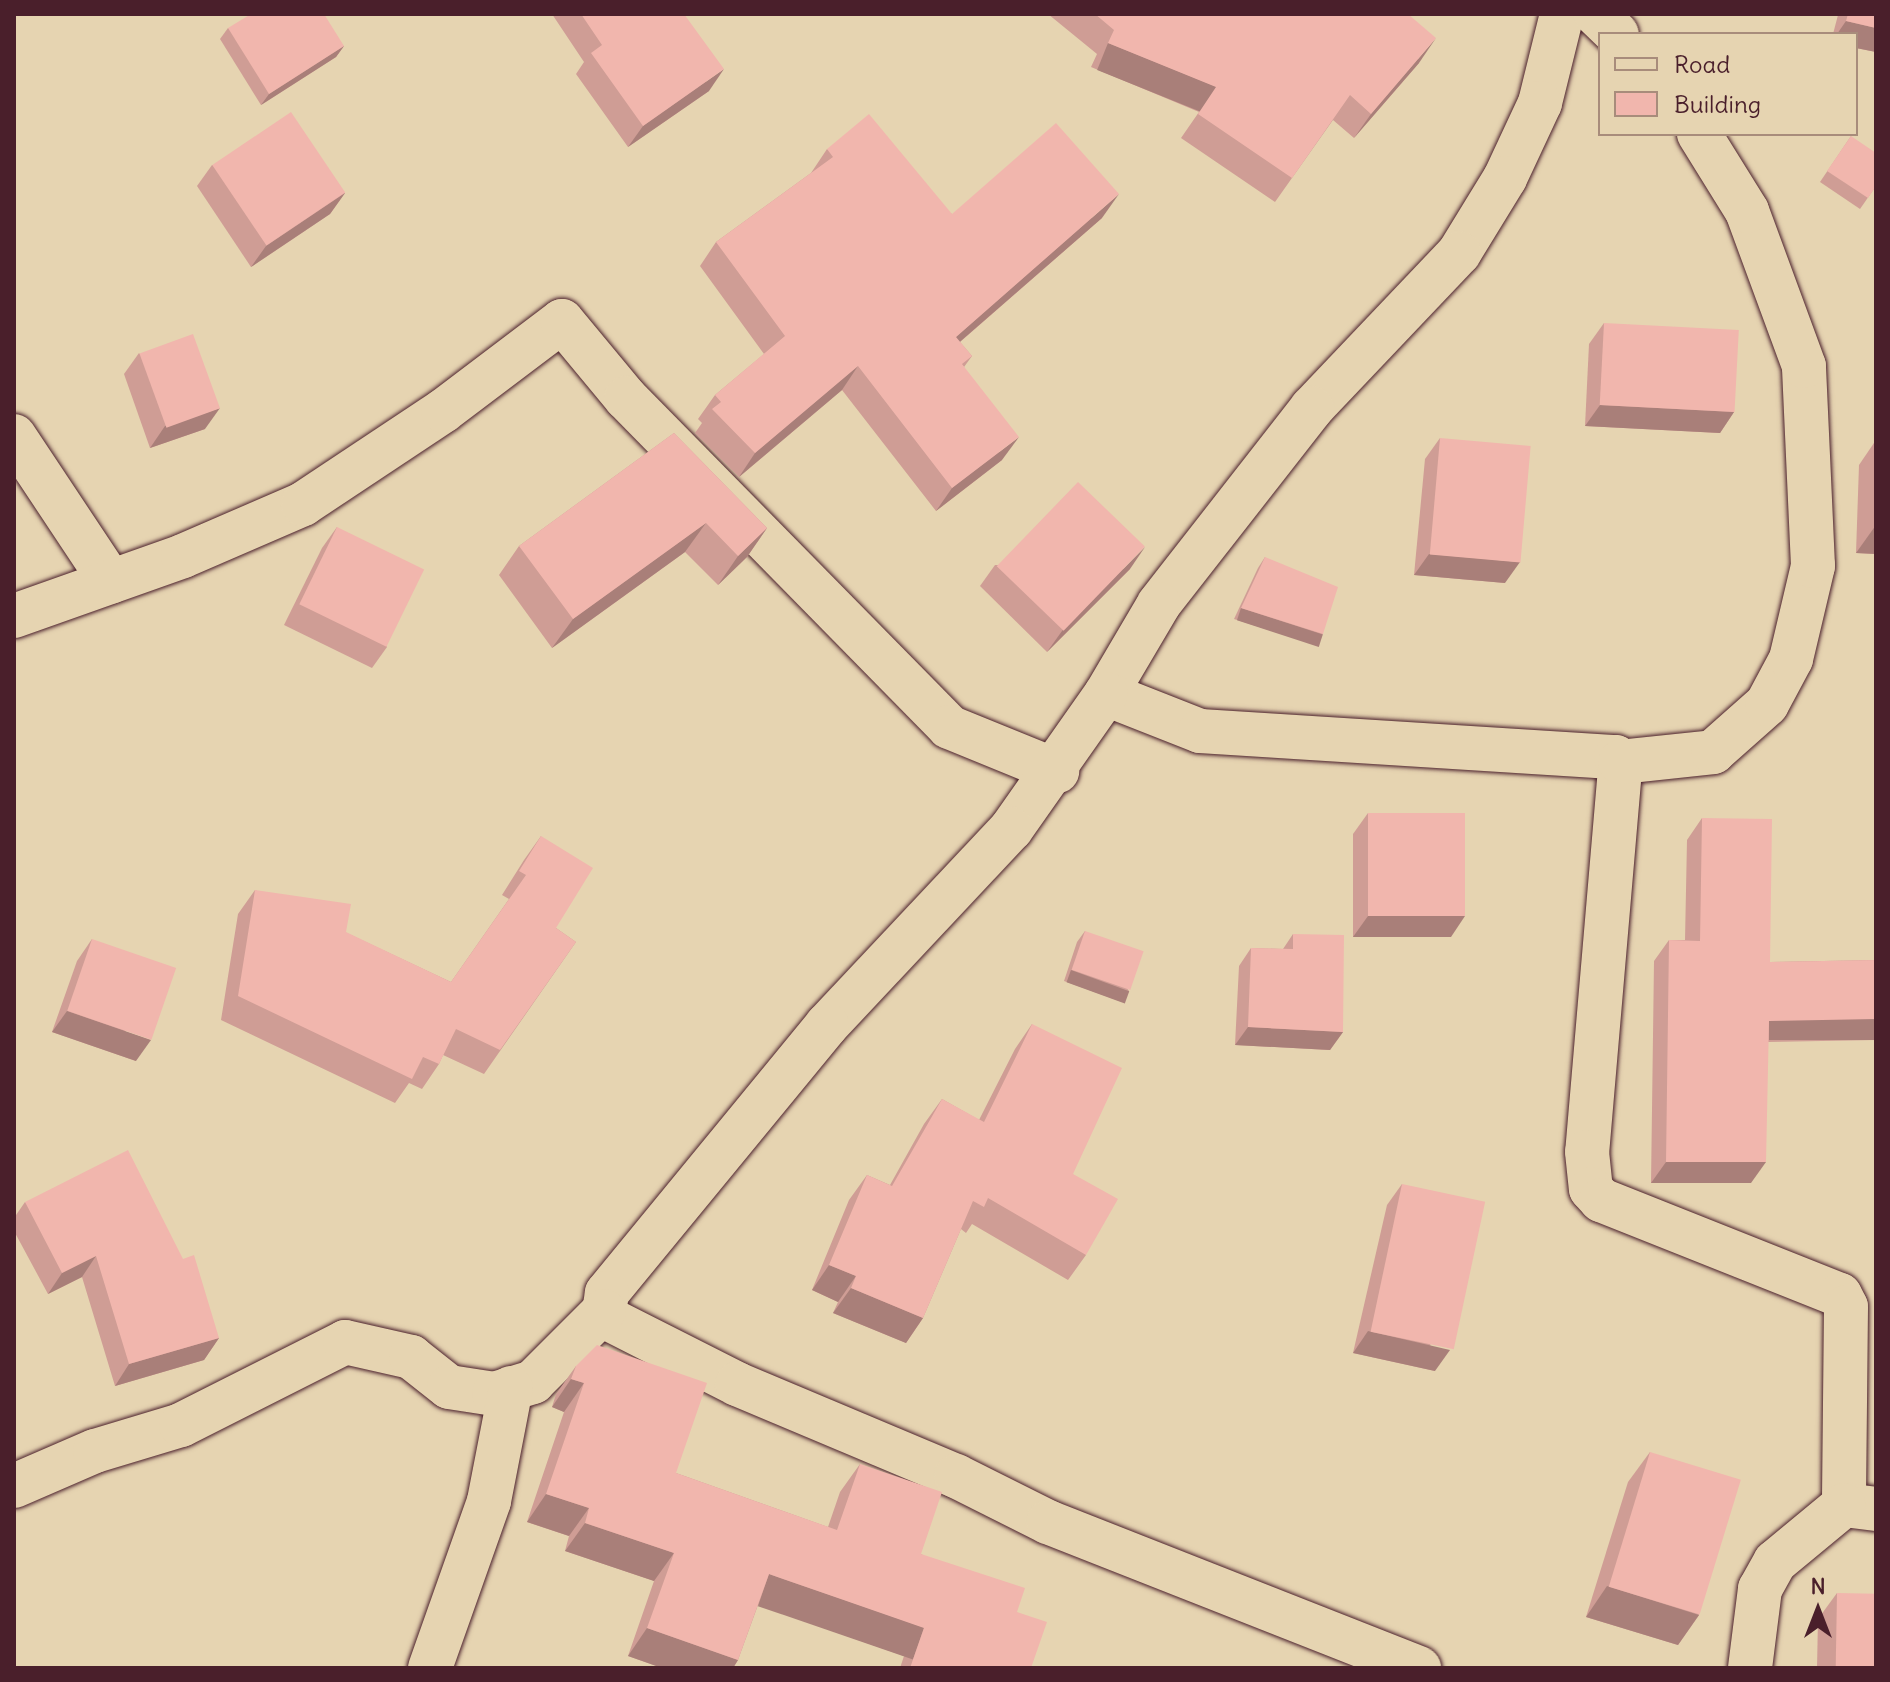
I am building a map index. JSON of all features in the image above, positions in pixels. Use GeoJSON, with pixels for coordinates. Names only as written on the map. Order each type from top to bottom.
{"type":"FeatureCollection","features":[{"type":"Feature","properties":{"kind":"street"},"geometry":{"type":"LineString","coordinates":[[14,1486],[95,1451],[181,1425],[345,1342],[411,1357],[449,1387],[494,1394],[533,1382],[604,1311],[607,1293],[827,1025],[1011,829],[1057,771],[1159,604],[1312,408],[1459,253],[1505,178],[1540,103],[1562,14]]}},
{"type":"Feature","properties":{"kind":"street"},"geometry":{"type":"LineString","coordinates":[[1596,14],[1615,32]]}},
{"type":"Feature","properties":{"kind":"street"},"geometry":{"type":"LineString","coordinates":[[1106,694],[1200,731],[1610,754],[1620,762],[1713,752],[1767,704],[1791,659],[1813,566],[1804,366],[1747,211],[1700,136]]}},
{"type":"Feature","properties":{"kind":"street"},"geometry":{"type":"LineString","coordinates":[[14,616],[111,582],[303,504],[443,411],[562,321],[626,398],[949,727],[1057,771]]}},
{"type":"Feature","properties":{"kind":"street"},"geometry":{"type":"LineString","coordinates":[[14,436],[111,582]]}},
{"type":"Feature","properties":{"kind":"street"},"geometry":{"type":"LineString","coordinates":[[1620,762],[1587,1152],[1591,1189],[1601,1200],[1840,1295],[1846,1307],[1860,1507],[1775,1562],[1760,1589],[1750,1668]]}},
{"type":"Feature","properties":{"kind":"street"},"geometry":{"type":"LineString","coordinates":[[604,1311],[609,1319],[737,1384],[956,1476],[1048,1522],[1344,1657],[1419,1668]]}},
{"type":"Feature","properties":{"kind":"street"},"geometry":{"type":"LineString","coordinates":[[430,1668],[489,1501],[511,1388]]}},
{"type":"Feature","properties":{"kind":"building"},"geometry":{"type":"Polygon","coordinates":[[[251,14],[324,14],[344,46],[269,94],[228,28],[251,14]]]}},
{"type":"Feature","properties":{"kind":"building"},"geometry":{"type":"Polygon","coordinates":[[[581,14],[684,14],[724,69],[643,126],[591,53],[602,45],[581,14]]]}},
{"type":"Feature","properties":{"kind":"building"},"geometry":{"type":"Polygon","coordinates":[[[1095,14],[1408,14],[1436,38],[1371,114],[1350,95],[1292,178],[1198,114],[1216,87],[1108,43],[1114,30],[1095,14]]]}},
{"type":"Feature","properties":{"kind":"building"},"geometry":{"type":"Polygon","coordinates":[[[1848,14],[1876,14],[1876,28],[1846,21],[1848,14]]]}},
{"type":"Feature","properties":{"kind":"building"},"geometry":{"type":"Polygon","coordinates":[[[291,112],[345,192],[266,246],[212,165],[291,112]]]}},
{"type":"Feature","properties":{"kind":"building"},"geometry":{"type":"Polygon","coordinates":[[[869,114],[952,214],[1056,123],[1119,194],[956,337],[972,356],[962,364],[1019,437],[952,488],[858,366],[755,453],[712,409],[721,402],[715,395],[785,336],[716,242],[833,157],[827,149],[869,114]]]}},
{"type":"Feature","properties":{"kind":"building"},"geometry":{"type":"Polygon","coordinates":[[[1851,136],[1876,153],[1876,186],[1868,198],[1827,171],[1851,136]]]}},
{"type":"Feature","properties":{"kind":"building"},"geometry":{"type":"Polygon","coordinates":[[[1604,323],[1739,330],[1735,412],[1600,405],[1604,323]]]}},
{"type":"Feature","properties":{"kind":"building"},"geometry":{"type":"Polygon","coordinates":[[[193,334],[220,408],[166,428],[139,353],[193,334]]]}},
{"type":"Feature","properties":{"kind":"building"},"geometry":{"type":"Polygon","coordinates":[[[674,433],[767,528],[738,556],[706,523],[573,619],[519,546],[674,433]]]}},
{"type":"Feature","properties":{"kind":"building"},"geometry":{"type":"Polygon","coordinates":[[[1440,438],[1531,446],[1520,562],[1430,555],[1440,438]]]}},
{"type":"Feature","properties":{"kind":"building"},"geometry":{"type":"Polygon","coordinates":[[[1078,482],[1145,547],[1064,631],[997,566],[1078,482]]]}},
{"type":"Feature","properties":{"kind":"building"},"geometry":{"type":"Polygon","coordinates":[[[337,527],[424,570],[386,647],[299,604],[337,527]]]}},
{"type":"Feature","properties":{"kind":"building"},"geometry":{"type":"Polygon","coordinates":[[[1265,557],[1338,587],[1323,634],[1241,608],[1265,557]]]}},
{"type":"Feature","properties":{"kind":"building"},"geometry":{"type":"Polygon","coordinates":[[[1368,813],[1465,813],[1465,916],[1368,916],[1368,813]]]}},
{"type":"Feature","properties":{"kind":"building"},"geometry":{"type":"Polygon","coordinates":[[[1702,818],[1772,819],[1770,962],[1876,960],[1876,1019],[1769,1021],[1766,1162],[1666,1162],[1669,940],[1700,941],[1702,818]]]}},
{"type":"Feature","properties":{"kind":"building"},"geometry":{"type":"Polygon","coordinates":[[[541,836],[593,868],[556,928],[576,942],[500,1050],[456,1029],[439,1064],[423,1057],[412,1079],[238,996],[255,890],[351,904],[346,932],[451,982],[526,875],[519,871],[541,836]]]}},
{"type":"Feature","properties":{"kind":"building"},"geometry":{"type":"Polygon","coordinates":[[[1085,931],[1144,951],[1130,990],[1072,970],[1085,931]]]}},
{"type":"Feature","properties":{"kind":"building"},"geometry":{"type":"Polygon","coordinates":[[[1293,934],[1344,935],[1343,1032],[1248,1027],[1251,948],[1293,949],[1293,934]]]}},
{"type":"Feature","properties":{"kind":"building"},"geometry":{"type":"Polygon","coordinates":[[[92,939],[176,968],[151,1040],[67,1011],[92,939]]]}},
{"type":"Feature","properties":{"kind":"building"},"geometry":{"type":"Polygon","coordinates":[[[1032,1024],[1122,1068],[1073,1174],[1118,1199],[1086,1255],[988,1198],[984,1207],[973,1201],[923,1318],[851,1288],[856,1276],[829,1265],[867,1175],[892,1186],[942,1099],[984,1122],[1032,1024]]]}},
{"type":"Feature","properties":{"kind":"building"},"geometry":{"type":"Polygon","coordinates":[[[128,1150],[183,1259],[194,1255],[219,1338],[129,1364],[96,1256],[62,1273],[25,1202],[128,1150]]]}},
{"type":"Feature","properties":{"kind":"building"},"geometry":{"type":"Polygon","coordinates":[[[1402,1184],[1485,1202],[1454,1349],[1371,1332],[1402,1184]]]}},
{"type":"Feature","properties":{"kind":"building"},"geometry":{"type":"Polygon","coordinates":[[[597,1345],[707,1383],[676,1473],[837,1530],[860,1464],[942,1492],[921,1554],[1025,1588],[1017,1612],[1047,1622],[1031,1668],[910,1668],[924,1628],[769,1574],[738,1660],[647,1628],[674,1553],[585,1523],[589,1508],[546,1494],[584,1383],[571,1379],[576,1366],[597,1345]]]}},
{"type":"Feature","properties":{"kind":"building"},"geometry":{"type":"Polygon","coordinates":[[[1650,1452],[1741,1480],[1700,1615],[1609,1587],[1650,1452]]]}},
{"type":"Feature","properties":{"kind":"building"},"geometry":{"type":"Polygon","coordinates":[[[1837,1593],[1876,1594],[1875,1668],[1836,1668],[1837,1593]]]}}]}
